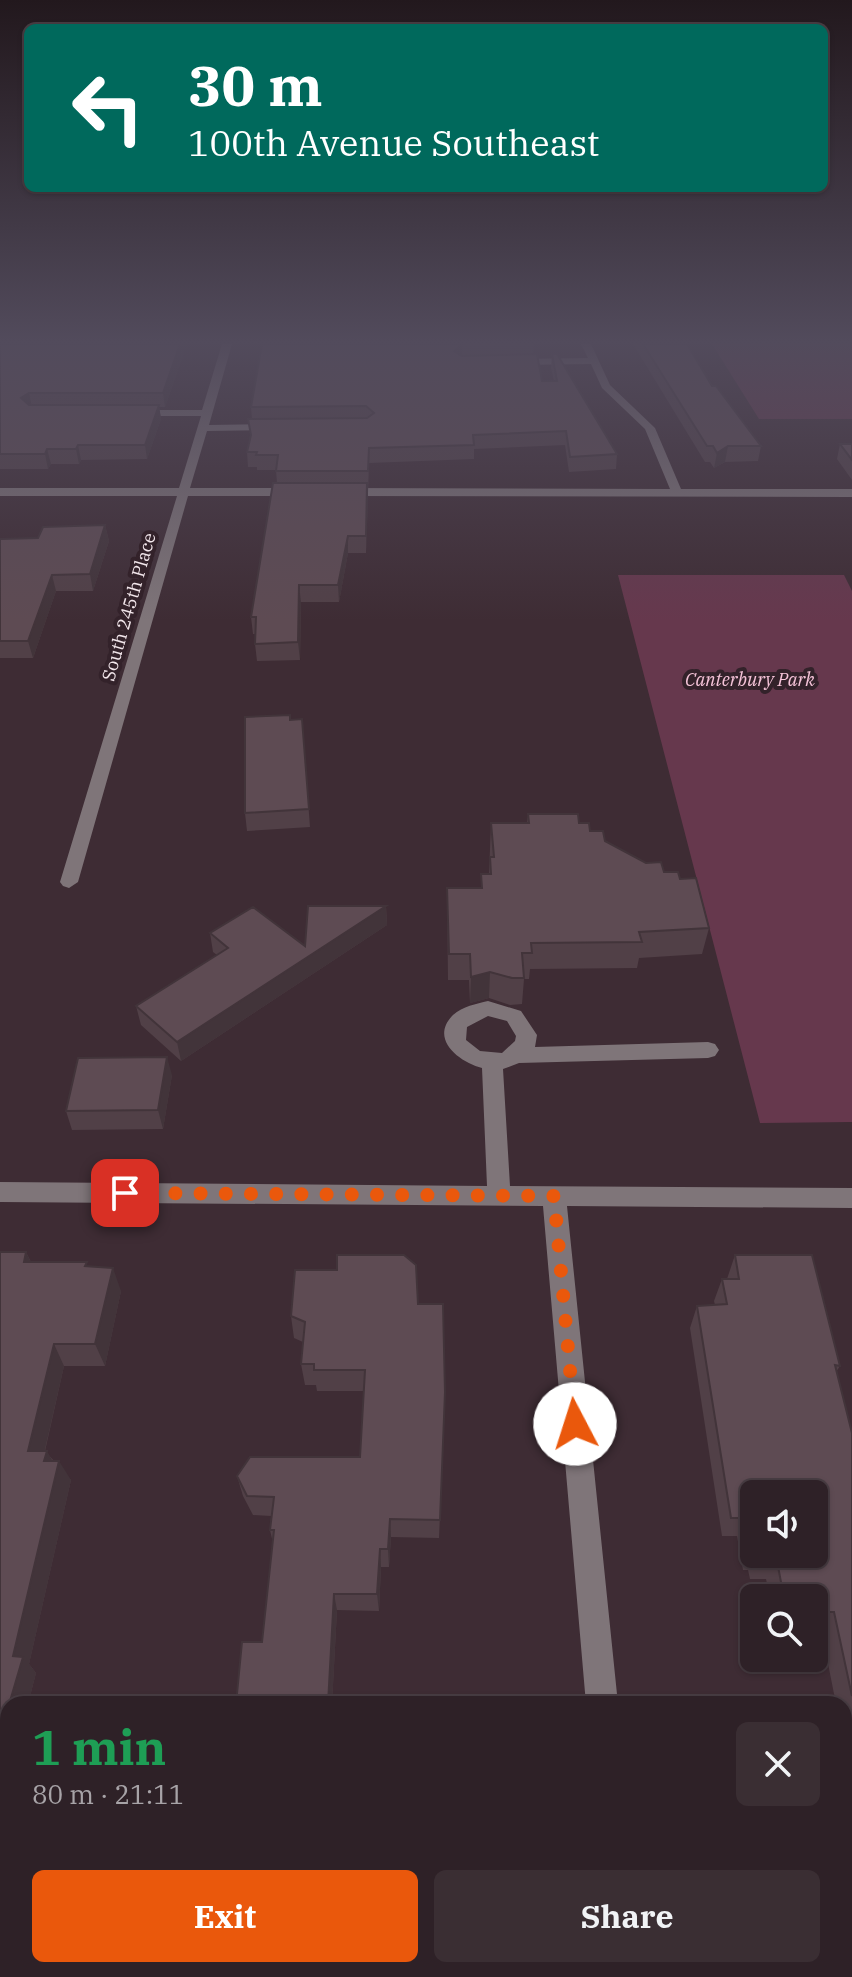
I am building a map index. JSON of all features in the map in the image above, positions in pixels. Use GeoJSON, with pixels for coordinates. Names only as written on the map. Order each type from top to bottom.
{"type":"FeatureCollection","features":[{"type":"Feature","properties":{"kind":"street","name":"South 245th Place"},"geometry":{"type":"LineString","coordinates":[[69,882],[200,436]]}},
{"type":"Feature","properties":{"kind":"street"},"geometry":{"type":"LineString","coordinates":[[653,436],[677,493]]}},
{"type":"Feature","properties":{"kind":"street"},"geometry":{"type":"LineString","coordinates":[[0,492],[311,492]]}},
{"type":"Feature","properties":{"kind":"street"},"geometry":{"type":"LineString","coordinates":[[327,492],[852,493]]}},
{"type":"Feature","properties":{"kind":"street"},"geometry":{"type":"LineString","coordinates":[[518,1055],[527,1035],[523,1024],[502,1010],[475,1011],[455,1025],[457,1047],[466,1056],[492,1064],[518,1055],[708,1050]]}},
{"type":"Feature","properties":{"kind":"street"},"geometry":{"type":"LineString","coordinates":[[492,1064],[499,1195]]}},
{"type":"Feature","properties":{"kind":"street"},"geometry":{"type":"LineString","coordinates":[[0,1192],[852,1198]]}},
{"type":"Feature","properties":{"kind":"street"},"geometry":{"type":"LineString","coordinates":[[554,1196],[601,1696]]}},
{"type":"Feature","properties":{"kind":"green space","name":"Canterbury Park"},"geometry":{"type":"Polygon","coordinates":[[[618,575],[844,575],[852,591],[852,1122],[760,1123],[618,575]]]}},
{"type":"Feature","properties":{"kind":"building"},"geometry":{"type":"Polygon","coordinates":[[[0,436],[148,436],[145,445],[78,445],[76,449],[47,449],[45,454],[0,454],[0,436]]]}},
{"type":"Feature","properties":{"kind":"building"},"geometry":{"type":"Polygon","coordinates":[[[251,436],[473,436],[474,445],[369,448],[368,471],[276,471],[278,455],[247,452],[251,436]]]}},
{"type":"Feature","properties":{"kind":"building"},"geometry":{"type":"Polygon","coordinates":[[[567,436],[606,436],[617,454],[570,457],[567,436]]]}},
{"type":"Feature","properties":{"kind":"building"},"geometry":{"type":"Polygon","coordinates":[[[701,436],[754,436],[761,446],[728,446],[717,453],[713,446],[707,446],[701,436]]]}},
{"type":"Feature","properties":{"kind":"building"},"geometry":{"type":"Polygon","coordinates":[[[840,444],[852,444],[852,460],[840,444]]]}},
{"type":"Feature","properties":{"kind":"building"},"geometry":{"type":"Polygon","coordinates":[[[273,483],[367,483],[366,536],[348,536],[338,585],[299,585],[298,642],[255,644],[256,617],[251,617],[273,483]]]}},
{"type":"Feature","properties":{"kind":"building"},"geometry":{"type":"Polygon","coordinates":[[[105,525],[90,574],[52,575],[28,641],[0,641],[0,539],[38,538],[43,527],[105,525]]]}},
{"type":"Feature","properties":{"kind":"building"},"geometry":{"type":"Polygon","coordinates":[[[290,715],[290,720],[302,719],[309,809],[245,813],[245,717],[290,715]]]}},
{"type":"Feature","properties":{"kind":"building"},"geometry":{"type":"Polygon","coordinates":[[[528,814],[578,814],[579,823],[589,823],[590,831],[603,831],[605,841],[646,863],[661,862],[664,872],[678,872],[680,879],[696,878],[709,928],[639,932],[642,942],[531,943],[532,953],[522,953],[524,978],[490,972],[471,977],[470,954],[449,954],[447,888],[482,888],[481,874],[491,874],[490,857],[494,857],[491,823],[529,823],[528,814]]]}},
{"type":"Feature","properties":{"kind":"building"},"geometry":{"type":"Polygon","coordinates":[[[308,906],[386,906],[177,1042],[136,1006],[228,948],[210,933],[253,907],[305,946],[308,906]]]}},
{"type":"Feature","properties":{"kind":"building"},"geometry":{"type":"Polygon","coordinates":[[[167,1057],[158,1110],[66,1111],[78,1058],[167,1057]]]}},
{"type":"Feature","properties":{"kind":"building"},"geometry":{"type":"Polygon","coordinates":[[[0,1252],[26,1252],[24,1262],[87,1262],[85,1266],[113,1268],[95,1344],[54,1344],[28,1451],[47,1451],[44,1461],[59,1461],[13,1656],[23,1657],[12,1696],[0,1696],[0,1252]]]}},
{"type":"Feature","properties":{"kind":"building"},"geometry":{"type":"Polygon","coordinates":[[[337,1255],[404,1255],[416,1265],[418,1304],[443,1304],[445,1392],[440,1520],[390,1519],[388,1549],[380,1549],[377,1594],[334,1594],[328,1696],[237,1696],[242,1642],[262,1642],[274,1530],[270,1530],[274,1497],[247,1496],[237,1476],[250,1457],[360,1457],[365,1370],[314,1370],[314,1364],[301,1364],[305,1322],[291,1316],[295,1270],[337,1270],[337,1255]]]}},
{"type":"Feature","properties":{"kind":"building"},"geometry":{"type":"Polygon","coordinates":[[[735,1255],[812,1255],[840,1366],[835,1365],[852,1433],[852,1696],[834,1612],[828,1612],[828,1584],[781,1584],[778,1568],[828,1568],[828,1480],[740,1480],[740,1518],[731,1518],[697,1306],[727,1304],[722,1279],[739,1279],[735,1255]]]}},
{"type":"Feature","properties":{"kind":"route"},"geometry":{"type":"LineString","coordinates":[[125,1193],[554,1196],[575,1424]]}}]}
